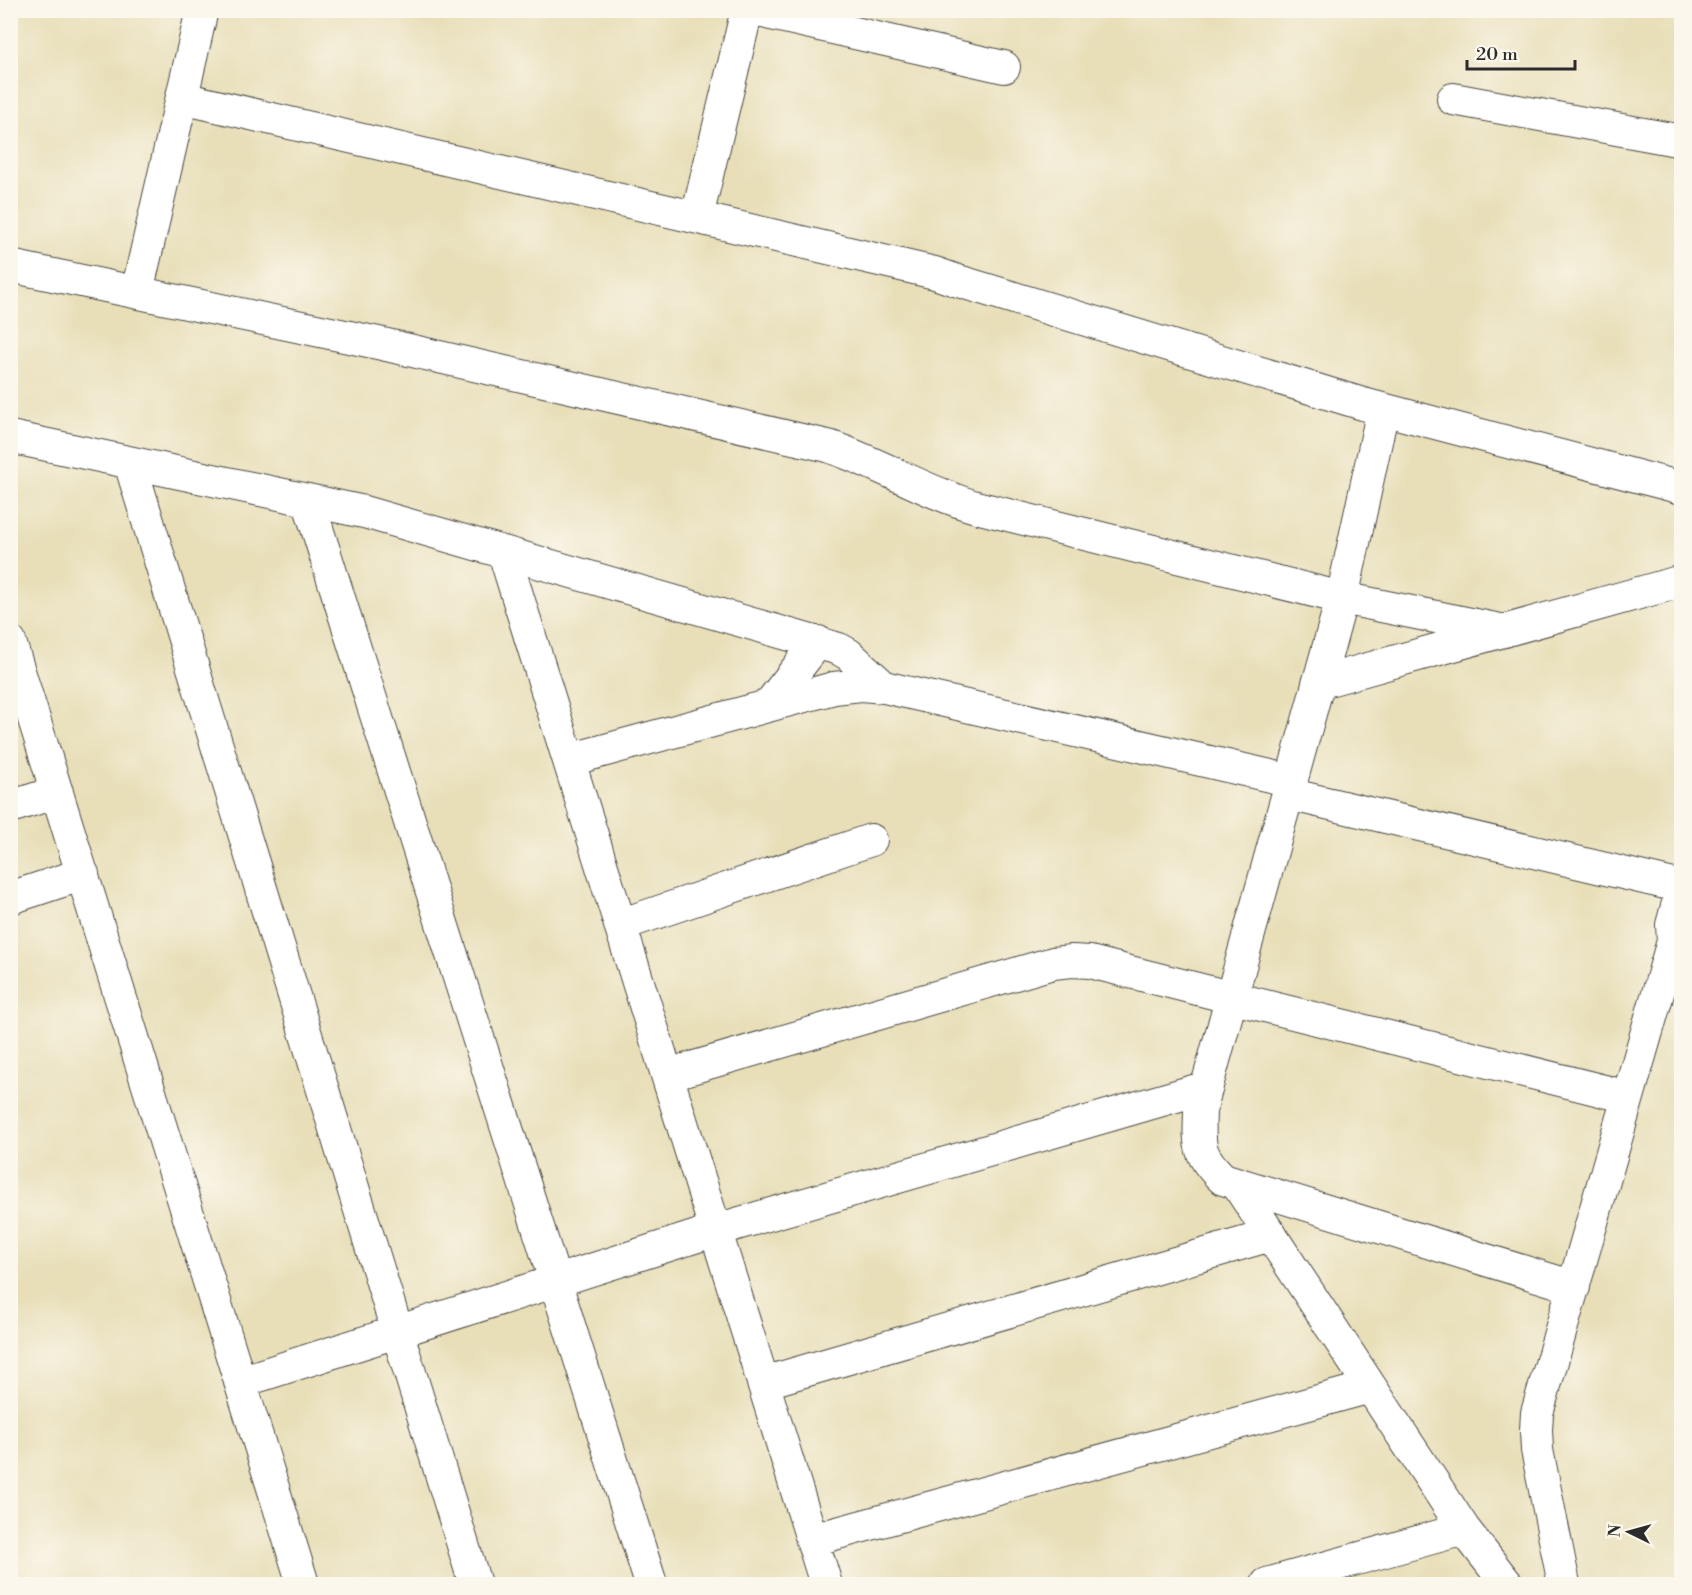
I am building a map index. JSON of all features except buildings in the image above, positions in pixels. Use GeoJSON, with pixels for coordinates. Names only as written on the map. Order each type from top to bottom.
{"type":"FeatureCollection","features":[{"type":"Feature","properties":{"kind":"street"},"geometry":{"type":"LineString","coordinates":[[137,292],[202,10]]}},
{"type":"Feature","properties":{"kind":"street"},"geometry":{"type":"LineString","coordinates":[[697,217],[747,10]]}},
{"type":"Feature","properties":{"kind":"street"},"geometry":{"type":"LineString","coordinates":[[754,10],[1004,67]]}},
{"type":"Feature","properties":{"kind":"street"},"geometry":{"type":"LineString","coordinates":[[182,98],[935,273],[1383,409],[1682,488]]}},
{"type":"Feature","properties":{"kind":"street"},"geometry":{"type":"LineString","coordinates":[[1453,99],[1682,141]]}},
{"type":"Feature","properties":{"kind":"street"},"geometry":{"type":"LineString","coordinates":[[10,266],[390,346],[828,446],[952,500],[1342,598],[1505,631]]}},
{"type":"Feature","properties":{"kind":"street"},"geometry":{"type":"LineString","coordinates":[[1383,409],[1342,598],[1200,1111],[1199,1142],[1208,1165],[1223,1179],[1574,1287]]}},
{"type":"Feature","properties":{"kind":"street"},"geometry":{"type":"LineString","coordinates":[[10,437],[364,512],[839,649],[848,654],[884,687]]}},
{"type":"Feature","properties":{"kind":"street"},"geometry":{"type":"LineString","coordinates":[[130,463],[475,1584]]}},
{"type":"Feature","properties":{"kind":"street"},"geometry":{"type":"LineString","coordinates":[[308,500],[651,1584]]}},
{"type":"Feature","properties":{"kind":"street"},"geometry":{"type":"LineString","coordinates":[[504,553],[826,1584]]}},
{"type":"Feature","properties":{"kind":"street"},"geometry":{"type":"LineString","coordinates":[[1318,683],[1682,581]]}},
{"type":"Feature","properties":{"kind":"street"},"geometry":{"type":"LineString","coordinates":[[10,642],[22,718],[57,792],[303,1584]]}},
{"type":"Feature","properties":{"kind":"street"},"geometry":{"type":"LineString","coordinates":[[768,706],[818,642]]}},
{"type":"Feature","properties":{"kind":"street"},"geometry":{"type":"LineString","coordinates":[[569,760],[834,688],[861,685],[884,687],[1290,787],[1682,888],[1672,925],[1677,948],[1628,1097],[1537,1413],[1537,1450],[1564,1584]]}},
{"type":"Feature","properties":{"kind":"street"},"geometry":{"type":"LineString","coordinates":[[10,807],[57,792]]}},
{"type":"Feature","properties":{"kind":"street"},"geometry":{"type":"LineString","coordinates":[[620,925],[871,840]]}},
{"type":"Feature","properties":{"kind":"street"},"geometry":{"type":"LineString","coordinates":[[10,898],[83,874]]}},
{"type":"Feature","properties":{"kind":"street"},"geometry":{"type":"LineString","coordinates":[[667,1075],[1053,963],[1072,961],[1090,962],[1628,1097]]}},
{"type":"Feature","properties":{"kind":"street"},"geometry":{"type":"LineString","coordinates":[[240,1382],[716,1230],[1207,1087]]}},
{"type":"Feature","properties":{"kind":"street"},"geometry":{"type":"LineString","coordinates":[[1237,1184],[1464,1529],[1507,1584]]}},
{"type":"Feature","properties":{"kind":"street"},"geometry":{"type":"LineString","coordinates":[[763,1383],[1270,1235]]}},
{"type":"Feature","properties":{"kind":"street"},"geometry":{"type":"LineString","coordinates":[[812,1540],[1370,1387]]}},
{"type":"Feature","properties":{"kind":"street"},"geometry":{"type":"LineString","coordinates":[[1267,1584],[1464,1529]]}}]}
